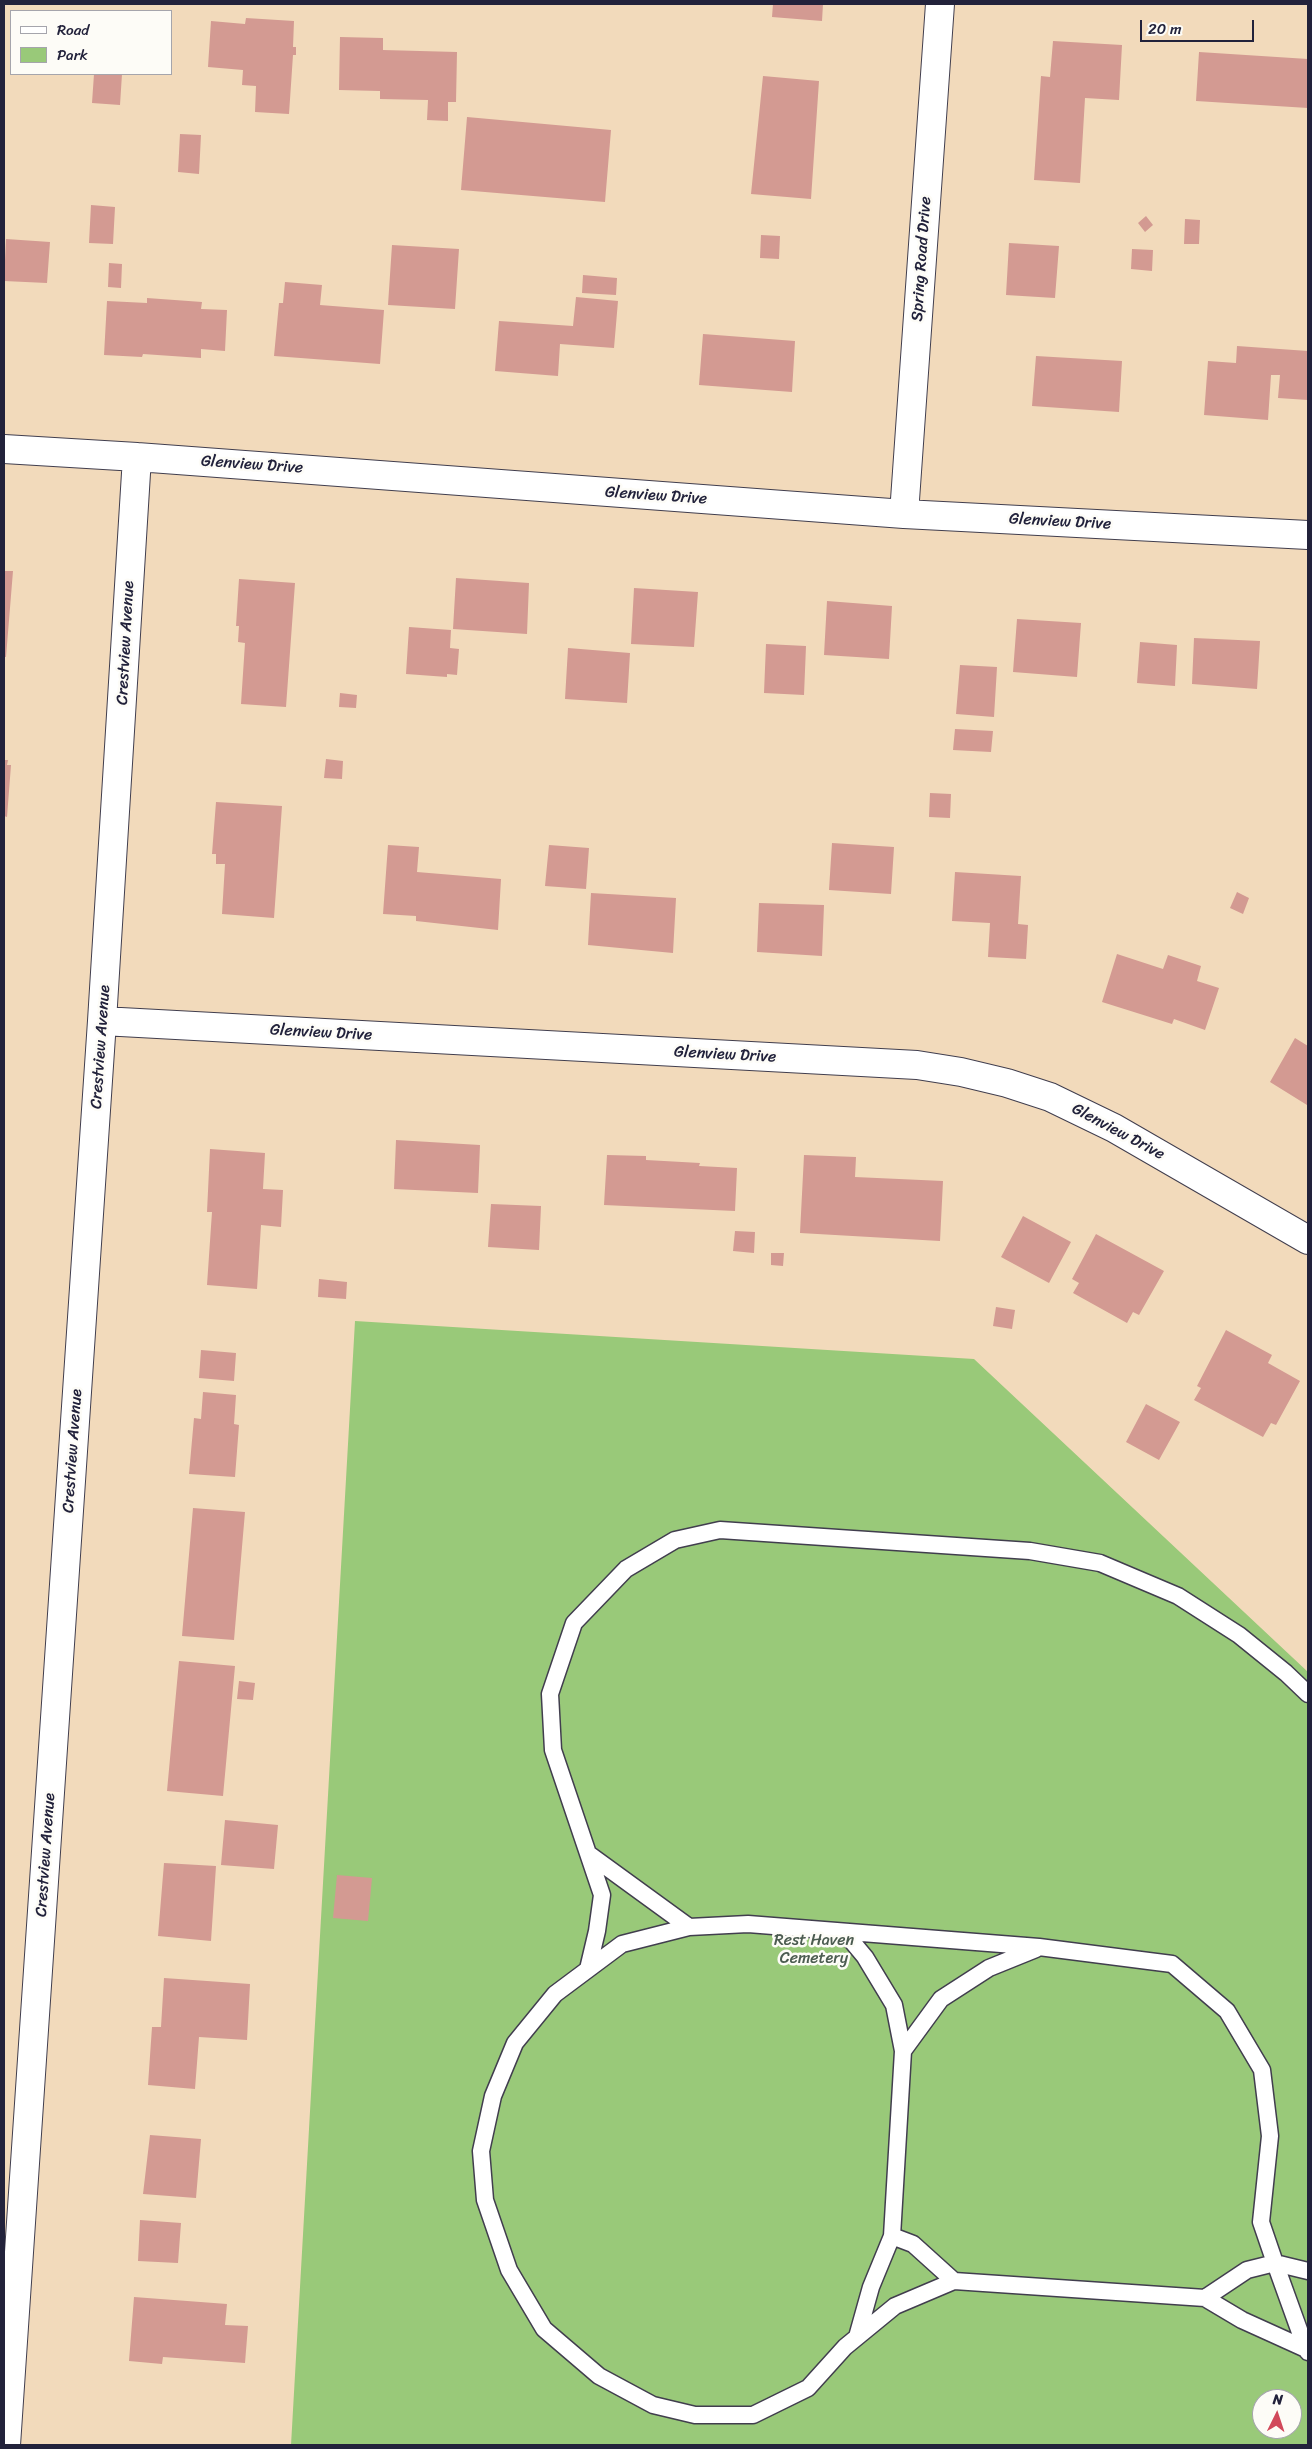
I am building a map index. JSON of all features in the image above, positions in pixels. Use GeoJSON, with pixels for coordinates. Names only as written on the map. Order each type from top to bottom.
{"type":"FeatureCollection","features":[{"type":"Feature","properties":{"kind":"street","name":"Spring Road Drive"},"geometry":{"type":"LineString","coordinates":[[904,514],[940,4]]}},
{"type":"Feature","properties":{"kind":"street","name":"Glenview Drive"},"geometry":{"type":"LineString","coordinates":[[4,449],[137,457],[904,514],[1308,534]]}},
{"type":"Feature","properties":{"kind":"street","name":"Crestview Avenue"},"geometry":{"type":"LineString","coordinates":[[6,2445],[102,1021],[137,457]]}},
{"type":"Feature","properties":{"kind":"street","name":"Glenview Drive"},"geometry":{"type":"LineString","coordinates":[[102,1021],[907,1065],[961,1072],[1007,1083],[1050,1097],[1114,1128],[1308,1240]]}},
{"type":"Feature","properties":{"kind":"lane"},"geometry":{"type":"LineString","coordinates":[[588,1969],[597,1931],[602,1895],[553,1750],[550,1694],[574,1623],[626,1568],[675,1540],[720,1530],[1030,1551],[1100,1563],[1178,1596],[1239,1635],[1286,1673],[1308,1694]]}},
{"type":"Feature","properties":{"kind":"lane"},"geometry":{"type":"LineString","coordinates":[[590,1855],[689,1927]]}},
{"type":"Feature","properties":{"kind":"lane"},"geometry":{"type":"LineString","coordinates":[[748,1924],[1039,1947],[1172,1964],[1227,2011],[1262,2070],[1270,2136],[1261,2222],[1308,2347],[1242,2320],[1205,2298],[954,2281],[895,2306],[845,2347],[808,2388],[753,2416],[695,2415],[653,2405],[599,2376],[544,2329],[509,2270],[485,2200],[482,2151],[493,2096],[515,2043],[555,1994],[622,1944],[689,1927],[748,1924]]}},
{"type":"Feature","properties":{"kind":"lane"},"geometry":{"type":"LineString","coordinates":[[845,1933],[865,1957],[894,2005],[903,2052],[892,2236],[871,2287],[857,2337]]}},
{"type":"Feature","properties":{"kind":"lane"},"geometry":{"type":"LineString","coordinates":[[903,2052],[941,1998],[989,1968],[1039,1947]]}},
{"type":"Feature","properties":{"kind":"lane"},"geometry":{"type":"LineString","coordinates":[[892,2236],[913,2244],[954,2281]]}},
{"type":"Feature","properties":{"kind":"lane"},"geometry":{"type":"LineString","coordinates":[[1205,2298],[1246,2270],[1275,2262],[1308,2270]]}},
{"type":"Feature","properties":{"kind":"green space","name":"Rest Haven Cemetery"},"geometry":{"type":"Polygon","coordinates":[[[355,1321],[974,1359],[1308,1672],[1308,2445],[291,2445],[355,1321]]]}},
{"type":"Feature","properties":{"kind":"building"},"geometry":{"type":"Polygon","coordinates":[[[773,4],[823,4],[822,21],[772,17],[773,4]]]}},
{"type":"Feature","properties":{"kind":"building"},"geometry":{"type":"Polygon","coordinates":[[[246,18],[294,21],[293,47],[296,47],[296,55],[293,55],[289,114],[255,112],[256,86],[242,85],[243,70],[208,67],[211,21],[245,24],[246,18]]]}},
{"type":"Feature","properties":{"kind":"building"},"geometry":{"type":"Polygon","coordinates":[[[340,37],[383,38],[383,50],[457,52],[456,102],[448,102],[448,121],[427,120],[428,100],[380,99],[380,91],[339,90],[340,37]]]}},
{"type":"Feature","properties":{"kind":"building"},"geometry":{"type":"Polygon","coordinates":[[[1053,41],[1122,45],[1119,100],[1085,98],[1080,183],[1034,180],[1041,76],[1050,77],[1053,41]]]}},
{"type":"Feature","properties":{"kind":"building"},"geometry":{"type":"Polygon","coordinates":[[[1199,52],[1308,59],[1308,108],[1196,101],[1199,52]]]}},
{"type":"Feature","properties":{"kind":"building"},"geometry":{"type":"Polygon","coordinates":[[[94,75],[122,75],[120,105],[92,103],[94,75]]]}},
{"type":"Feature","properties":{"kind":"building"},"geometry":{"type":"Polygon","coordinates":[[[763,76],[819,81],[811,199],[751,194],[763,76]]]}},
{"type":"Feature","properties":{"kind":"building"},"geometry":{"type":"Polygon","coordinates":[[[467,117],[611,130],[605,202],[461,190],[467,117]]]}},
{"type":"Feature","properties":{"kind":"building"},"geometry":{"type":"Polygon","coordinates":[[[180,134],[201,135],[199,174],[178,172],[180,134]]]}},
{"type":"Feature","properties":{"kind":"building"},"geometry":{"type":"Polygon","coordinates":[[[91,205],[115,207],[113,244],[89,243],[91,205]]]}},
{"type":"Feature","properties":{"kind":"building"},"geometry":{"type":"Polygon","coordinates":[[[1146,216],[1153,225],[1145,232],[1138,223],[1146,216]]]}},
{"type":"Feature","properties":{"kind":"building"},"geometry":{"type":"Polygon","coordinates":[[[1185,219],[1200,220],[1199,244],[1184,244],[1185,219]]]}},
{"type":"Feature","properties":{"kind":"building"},"geometry":{"type":"Polygon","coordinates":[[[761,235],[780,236],[779,259],[760,258],[761,235]]]}},
{"type":"Feature","properties":{"kind":"building"},"geometry":{"type":"Polygon","coordinates":[[[6,239],[50,242],[47,283],[4,281],[6,239]]]}},
{"type":"Feature","properties":{"kind":"building"},"geometry":{"type":"Polygon","coordinates":[[[1009,243],[1059,246],[1055,298],[1006,295],[1009,243]]]}},
{"type":"Feature","properties":{"kind":"building"},"geometry":{"type":"Polygon","coordinates":[[[392,245],[459,249],[455,309],[388,305],[392,245]]]}},
{"type":"Feature","properties":{"kind":"building"},"geometry":{"type":"Polygon","coordinates":[[[1132,249],[1153,250],[1152,271],[1131,269],[1132,249]]]}},
{"type":"Feature","properties":{"kind":"building"},"geometry":{"type":"Polygon","coordinates":[[[109,263],[122,264],[121,288],[108,287],[109,263]]]}},
{"type":"Feature","properties":{"kind":"building"},"geometry":{"type":"Polygon","coordinates":[[[583,275],[617,278],[616,295],[582,293],[583,275]]]}},
{"type":"Feature","properties":{"kind":"building"},"geometry":{"type":"Polygon","coordinates":[[[285,282],[322,285],[320,305],[384,310],[380,364],[274,356],[279,303],[283,303],[285,282]]]}},
{"type":"Feature","properties":{"kind":"building"},"geometry":{"type":"Polygon","coordinates":[[[576,297],[618,301],[614,348],[560,344],[558,376],[495,371],[499,321],[573,326],[576,297]]]}},
{"type":"Feature","properties":{"kind":"building"},"geometry":{"type":"Polygon","coordinates":[[[147,298],[202,302],[201,309],[227,310],[225,351],[201,349],[201,358],[143,354],[142,357],[104,355],[107,301],[147,303],[147,298]]]}},
{"type":"Feature","properties":{"kind":"building"},"geometry":{"type":"Polygon","coordinates":[[[703,334],[795,341],[792,392],[699,385],[703,334]]]}},
{"type":"Feature","properties":{"kind":"building"},"geometry":{"type":"Polygon","coordinates":[[[1237,346],[1308,351],[1308,400],[1278,398],[1280,375],[1271,375],[1268,420],[1204,415],[1208,361],[1236,363],[1237,346]]]}},
{"type":"Feature","properties":{"kind":"building"},"geometry":{"type":"Polygon","coordinates":[[[1036,356],[1122,361],[1119,412],[1032,406],[1036,356]]]}},
{"type":"Feature","properties":{"kind":"building"},"geometry":{"type":"Polygon","coordinates":[[[4,571],[13,571],[6,657],[4,657],[4,571]]]}},
{"type":"Feature","properties":{"kind":"building"},"geometry":{"type":"Polygon","coordinates":[[[456,578],[529,583],[527,634],[453,629],[456,578]]]}},
{"type":"Feature","properties":{"kind":"building"},"geometry":{"type":"Polygon","coordinates":[[[239,579],[295,583],[286,707],[241,704],[245,643],[238,642],[239,626],[236,626],[239,579]]]}},
{"type":"Feature","properties":{"kind":"building"},"geometry":{"type":"Polygon","coordinates":[[[634,588],[698,592],[694,647],[631,644],[634,588]]]}},
{"type":"Feature","properties":{"kind":"building"},"geometry":{"type":"Polygon","coordinates":[[[827,601],[892,606],[889,659],[824,655],[827,601]]]}},
{"type":"Feature","properties":{"kind":"building"},"geometry":{"type":"Polygon","coordinates":[[[1017,619],[1081,623],[1077,677],[1013,672],[1017,619]]]}},
{"type":"Feature","properties":{"kind":"building"},"geometry":{"type":"Polygon","coordinates":[[[409,627],[451,630],[450,648],[459,649],[457,675],[447,674],[447,677],[406,674],[409,627]]]}},
{"type":"Feature","properties":{"kind":"building"},"geometry":{"type":"Polygon","coordinates":[[[1194,638],[1260,641],[1257,689],[1192,684],[1194,638]]]}},
{"type":"Feature","properties":{"kind":"building"},"geometry":{"type":"Polygon","coordinates":[[[1140,642],[1177,645],[1175,686],[1137,683],[1140,642]]]}},
{"type":"Feature","properties":{"kind":"building"},"geometry":{"type":"Polygon","coordinates":[[[766,644],[806,646],[804,695],[764,693],[766,644]]]}},
{"type":"Feature","properties":{"kind":"building"},"geometry":{"type":"Polygon","coordinates":[[[568,648],[630,653],[627,703],[565,699],[568,648]]]}},
{"type":"Feature","properties":{"kind":"building"},"geometry":{"type":"Polygon","coordinates":[[[960,665],[997,667],[994,717],[956,714],[960,665]]]}},
{"type":"Feature","properties":{"kind":"building"},"geometry":{"type":"Polygon","coordinates":[[[340,693],[357,695],[356,708],[339,707],[340,693]]]}},
{"type":"Feature","properties":{"kind":"building"},"geometry":{"type":"Polygon","coordinates":[[[955,729],[993,731],[991,752],[953,750],[955,729]]]}},
{"type":"Feature","properties":{"kind":"building"},"geometry":{"type":"Polygon","coordinates":[[[326,759],[343,761],[342,779],[324,778],[326,759]]]}},
{"type":"Feature","properties":{"kind":"building"},"geometry":{"type":"Polygon","coordinates":[[[4,760],[8,760],[7,765],[11,765],[7,817],[4,816],[4,760]]]}},
{"type":"Feature","properties":{"kind":"building"},"geometry":{"type":"Polygon","coordinates":[[[930,793],[951,794],[950,818],[929,817],[930,793]]]}},
{"type":"Feature","properties":{"kind":"building"},"geometry":{"type":"Polygon","coordinates":[[[216,802],[282,806],[274,918],[222,914],[225,864],[216,864],[216,854],[212,854],[216,802]]]}},
{"type":"Feature","properties":{"kind":"building"},"geometry":{"type":"Polygon","coordinates":[[[832,843],[894,847],[891,894],[829,890],[832,843]]]}},
{"type":"Feature","properties":{"kind":"building"},"geometry":{"type":"Polygon","coordinates":[[[388,845],[419,847],[417,872],[501,879],[498,930],[416,921],[416,916],[383,914],[388,845]]]}},
{"type":"Feature","properties":{"kind":"building"},"geometry":{"type":"Polygon","coordinates":[[[549,845],[589,848],[586,889],[545,886],[549,845]]]}},
{"type":"Feature","properties":{"kind":"building"},"geometry":{"type":"Polygon","coordinates":[[[955,872],[1021,876],[1018,924],[1028,925],[1026,959],[988,957],[990,923],[952,921],[955,872]]]}},
{"type":"Feature","properties":{"kind":"building"},"geometry":{"type":"Polygon","coordinates":[[[1237,892],[1249,898],[1243,914],[1230,908],[1237,892]]]}},
{"type":"Feature","properties":{"kind":"building"},"geometry":{"type":"Polygon","coordinates":[[[591,893],[676,898],[673,953],[588,945],[591,893]]]}},
{"type":"Feature","properties":{"kind":"building"},"geometry":{"type":"Polygon","coordinates":[[[759,903],[824,905],[822,956],[757,952],[759,903]]]}},
{"type":"Feature","properties":{"kind":"building"},"geometry":{"type":"Polygon","coordinates":[[[1117,954],[1163,969],[1168,955],[1201,966],[1197,981],[1219,988],[1205,1030],[1174,1019],[1172,1024],[1102,1002],[1117,954]]]}},
{"type":"Feature","properties":{"kind":"building"},"geometry":{"type":"Polygon","coordinates":[[[1295,1038],[1308,1046],[1307,1105],[1270,1082],[1295,1038]]]}},
{"type":"Feature","properties":{"kind":"building"},"geometry":{"type":"Polygon","coordinates":[[[396,1140],[480,1145],[478,1193],[394,1189],[396,1140]]]}},
{"type":"Feature","properties":{"kind":"building"},"geometry":{"type":"Polygon","coordinates":[[[210,1149],[265,1153],[263,1189],[283,1190],[281,1227],[261,1225],[257,1289],[207,1285],[212,1212],[207,1212],[210,1149]]]}},
{"type":"Feature","properties":{"kind":"building"},"geometry":{"type":"Polygon","coordinates":[[[607,1155],[646,1156],[646,1160],[700,1163],[699,1166],[737,1168],[735,1211],[604,1205],[607,1155]]]}},
{"type":"Feature","properties":{"kind":"building"},"geometry":{"type":"Polygon","coordinates":[[[804,1155],[856,1157],[855,1177],[943,1181],[940,1241],[800,1233],[804,1155]]]}},
{"type":"Feature","properties":{"kind":"building"},"geometry":{"type":"Polygon","coordinates":[[[491,1204],[541,1206],[539,1250],[488,1247],[491,1204]]]}},
{"type":"Feature","properties":{"kind":"building"},"geometry":{"type":"Polygon","coordinates":[[[1023,1216],[1071,1242],[1049,1283],[1001,1257],[1023,1216]]]}},
{"type":"Feature","properties":{"kind":"building"},"geometry":{"type":"Polygon","coordinates":[[[735,1231],[755,1232],[754,1253],[733,1251],[735,1231]]]}},
{"type":"Feature","properties":{"kind":"building"},"geometry":{"type":"Polygon","coordinates":[[[1096,1234],[1164,1271],[1139,1315],[1133,1312],[1127,1323],[1073,1293],[1079,1283],[1072,1279],[1096,1234]]]}},
{"type":"Feature","properties":{"kind":"building"},"geometry":{"type":"Polygon","coordinates":[[[771,1253],[784,1253],[783,1266],[771,1265],[771,1253]]]}},
{"type":"Feature","properties":{"kind":"building"},"geometry":{"type":"Polygon","coordinates":[[[319,1279],[347,1282],[346,1299],[318,1297],[319,1279]]]}},
{"type":"Feature","properties":{"kind":"building"},"geometry":{"type":"Polygon","coordinates":[[[996,1307],[1015,1310],[1012,1329],[993,1326],[996,1307]]]}},
{"type":"Feature","properties":{"kind":"building"},"geometry":{"type":"Polygon","coordinates":[[[1226,1330],[1272,1355],[1268,1363],[1300,1381],[1276,1425],[1271,1423],[1263,1437],[1194,1400],[1201,1388],[1197,1386],[1226,1330]]]}},
{"type":"Feature","properties":{"kind":"building"},"geometry":{"type":"Polygon","coordinates":[[[201,1350],[236,1353],[234,1381],[199,1378],[201,1350]]]}},
{"type":"Feature","properties":{"kind":"building"},"geometry":{"type":"Polygon","coordinates":[[[203,1392],[236,1395],[234,1424],[239,1425],[235,1477],[189,1474],[194,1418],[201,1419],[203,1392]]]}},
{"type":"Feature","properties":{"kind":"building"},"geometry":{"type":"Polygon","coordinates":[[[1146,1404],[1180,1422],[1159,1460],[1126,1442],[1146,1404]]]}},
{"type":"Feature","properties":{"kind":"building"},"geometry":{"type":"Polygon","coordinates":[[[193,1508],[245,1512],[234,1640],[182,1636],[193,1508]]]}},
{"type":"Feature","properties":{"kind":"building"},"geometry":{"type":"Polygon","coordinates":[[[179,1661],[235,1666],[223,1796],[167,1791],[179,1661]]]}},
{"type":"Feature","properties":{"kind":"building"},"geometry":{"type":"Polygon","coordinates":[[[239,1681],[255,1683],[253,1700],[237,1699],[239,1681]]]}},
{"type":"Feature","properties":{"kind":"building"},"geometry":{"type":"Polygon","coordinates":[[[225,1820],[278,1825],[274,1869],[221,1865],[225,1820]]]}},
{"type":"Feature","properties":{"kind":"building"},"geometry":{"type":"Polygon","coordinates":[[[164,1863],[216,1866],[211,1941],[158,1936],[164,1863]]]}},
{"type":"Feature","properties":{"kind":"building"},"geometry":{"type":"Polygon","coordinates":[[[337,1875],[372,1878],[368,1921],[333,1918],[337,1875]]]}},
{"type":"Feature","properties":{"kind":"building"},"geometry":{"type":"Polygon","coordinates":[[[164,1978],[250,1984],[247,2040],[199,2037],[195,2089],[148,2085],[152,2027],[161,2027],[164,1978]]]}},
{"type":"Feature","properties":{"kind":"building"},"geometry":{"type":"Polygon","coordinates":[[[150,2135],[201,2139],[196,2198],[143,2194],[150,2135]]]}},
{"type":"Feature","properties":{"kind":"building"},"geometry":{"type":"Polygon","coordinates":[[[140,2220],[181,2223],[178,2263],[138,2261],[140,2220]]]}},
{"type":"Feature","properties":{"kind":"building"},"geometry":{"type":"Polygon","coordinates":[[[134,2297],[227,2304],[225,2325],[248,2326],[245,2363],[163,2357],[162,2364],[129,2361],[134,2297]]]}}]}
